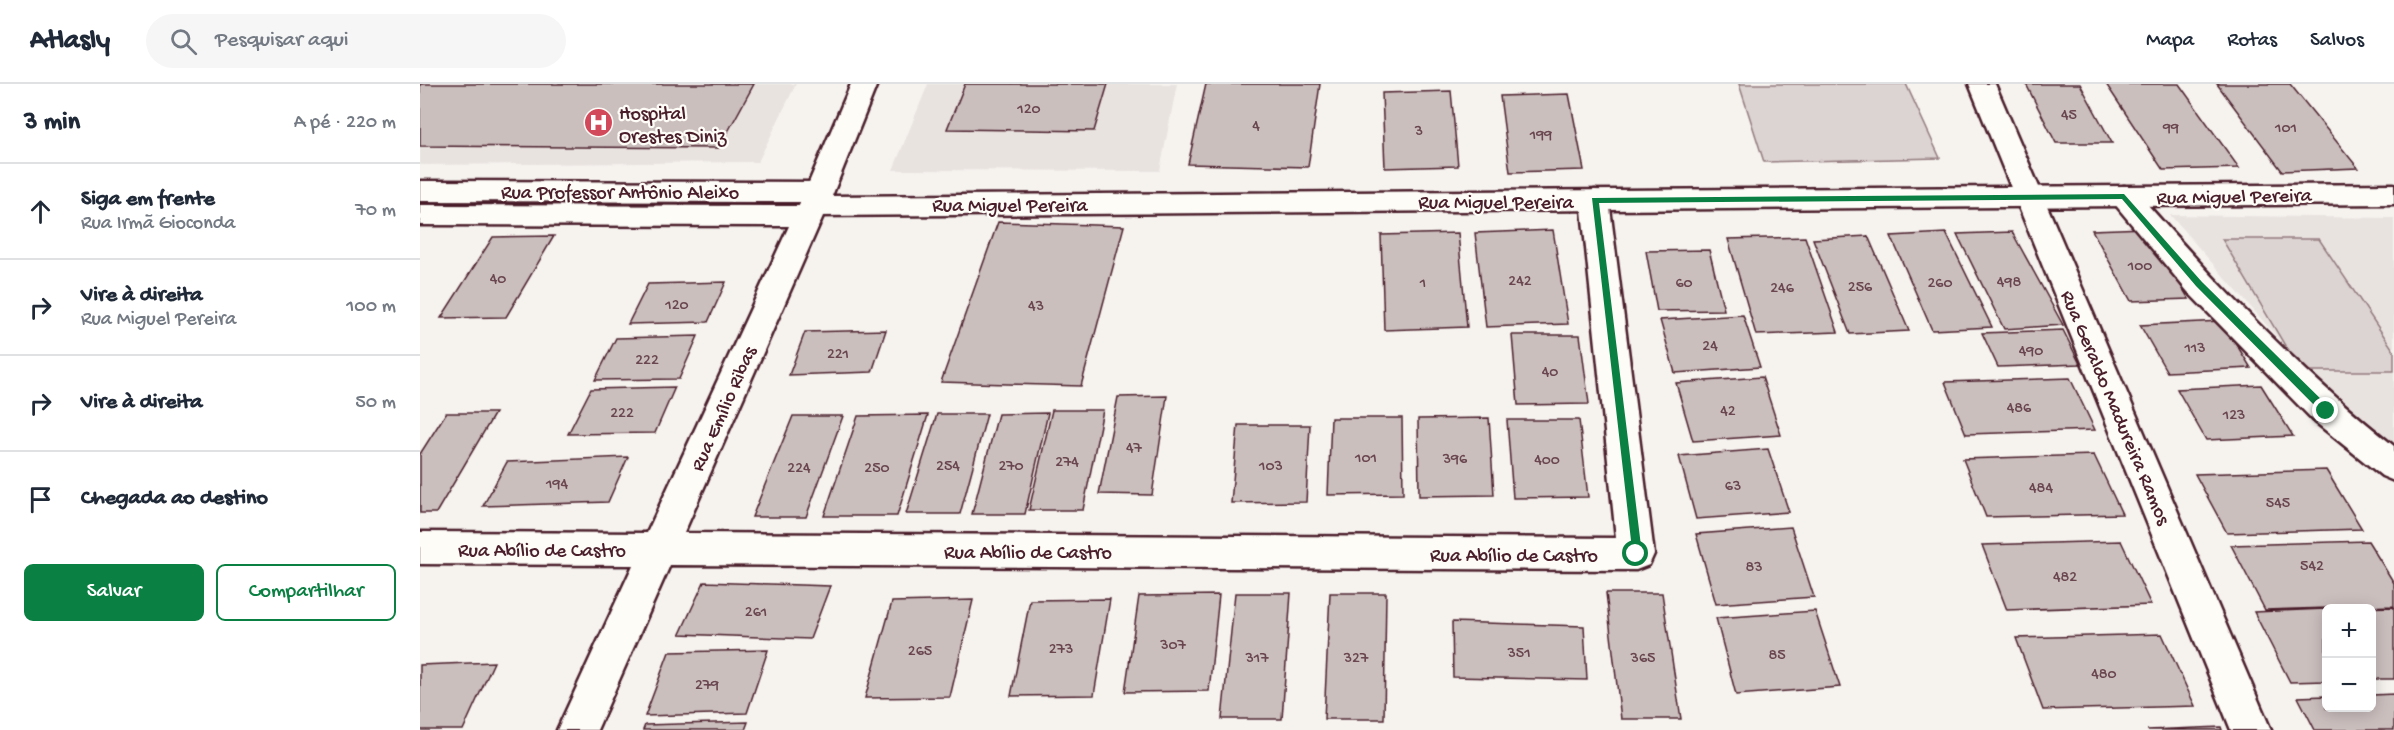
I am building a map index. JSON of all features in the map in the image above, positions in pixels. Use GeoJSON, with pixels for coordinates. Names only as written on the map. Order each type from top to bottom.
{"type":"FeatureCollection","features":[{"type":"Feature","properties":{"kind":"street","name":"Rua Emílio Ribas"},"geometry":{"type":"LineString","coordinates":[[577,730],[814,205],[864,84]]}},
{"type":"Feature","properties":{"kind":"street","name":"Rua Geraldo Madureira Ramos"},"geometry":{"type":"LineString","coordinates":[[1983,84],[2251,730]]}},
{"type":"Feature","properties":{"kind":"street","name":"Rua Professor Antônio Aleixo"},"geometry":{"type":"LineString","coordinates":[[420,190],[601,190],[814,205]]}},
{"type":"Feature","properties":{"kind":"street"},"geometry":{"type":"LineString","coordinates":[[587,216],[601,190]]}},
{"type":"Feature","properties":{"kind":"street","name":"Rua Miguel Pereira"},"geometry":{"type":"LineString","coordinates":[[814,205],[2394,194]]}},
{"type":"Feature","properties":{"kind":"street"},"geometry":{"type":"LineString","coordinates":[[2124,196],[2199,284],[2326,411],[2394,466]]}},
{"type":"Feature","properties":{"kind":"street","name":"Rua Abílio de Castro"},"geometry":{"type":"LineString","coordinates":[[420,548],[1636,554],[1595,200]]}},
{"type":"Feature","properties":{"kind":"street","name":"Rua Professor Antônio Aleixo"},"geometry":{"type":"LineString","coordinates":[[420,215],[587,216],[814,205]]}},
{"type":"Feature","properties":{"kind":"shaded area","name":"Hospital Orestes Diniz"},"geometry":{"type":"Polygon","coordinates":[[[420,84],[796,84],[758,162],[420,165],[420,84]]]}},
{"type":"Feature","properties":{"kind":"shaded area"},"geometry":{"type":"Polygon","coordinates":[[[928,84],[1177,84],[1160,171],[893,170],[928,84]]]}},
{"type":"Feature","properties":{"kind":"shaded area"},"geometry":{"type":"Polygon","coordinates":[[[1739,84],[1906,84],[1940,158],[1764,162],[1739,84]]]}},
{"type":"Feature","properties":{"kind":"shaded area"},"geometry":{"type":"Polygon","coordinates":[[[2170,215],[2394,218],[2394,454],[2333,401],[2170,215]]]}},
{"type":"Feature","properties":{"kind":"shaded area"},"geometry":{"type":"Polygon","coordinates":[[[2222,239],[2319,239],[2394,351],[2394,371],[2300,371],[2222,239]]]}},
{"type":"Feature","properties":{"kind":"building","name":"Hospital Orestes Diniz"},"geometry":{"type":"Polygon","coordinates":[[[420,84],[754,84],[719,148],[420,146],[420,84]]]}},
{"type":"Feature","properties":{"kind":"building"},"geometry":{"type":"Polygon","coordinates":[[[965,84],[1108,84],[1094,131],[947,129],[965,84]]]}},
{"type":"Feature","properties":{"kind":"building"},"geometry":{"type":"Polygon","coordinates":[[[1206,84],[1320,84],[1308,167],[1188,164],[1206,84]]]}},
{"type":"Feature","properties":{"kind":"building"},"geometry":{"type":"Polygon","coordinates":[[[2026,84],[2080,84],[2112,143],[2056,143],[2026,84]]]}},
{"type":"Feature","properties":{"kind":"building"},"geometry":{"type":"Polygon","coordinates":[[[2106,84],[2179,84],[2239,168],[2163,170],[2106,84]]]}},
{"type":"Feature","properties":{"kind":"building"},"geometry":{"type":"Polygon","coordinates":[[[2217,84],[2290,84],[2358,168],[2282,171],[2217,84]]]}},
{"type":"Feature","properties":{"kind":"building"},"geometry":{"type":"Polygon","coordinates":[[[1451,91],[1458,166],[1385,168],[1382,93],[1451,91]]]}},
{"type":"Feature","properties":{"kind":"building"},"geometry":{"type":"Polygon","coordinates":[[[1569,94],[1584,170],[1510,172],[1500,96],[1569,94]]]}},
{"type":"Feature","properties":{"kind":"building"},"geometry":{"type":"Polygon","coordinates":[[[998,222],[1124,226],[1081,386],[941,382],[998,222]]]}},
{"type":"Feature","properties":{"kind":"building"},"geometry":{"type":"Polygon","coordinates":[[[2146,228],[2189,299],[2131,301],[2092,230],[2146,228]]]}},
{"type":"Feature","properties":{"kind":"building"},"geometry":{"type":"Polygon","coordinates":[[[1553,230],[1568,324],[1486,327],[1475,233],[1553,230]]]}},
{"type":"Feature","properties":{"kind":"building"},"geometry":{"type":"Polygon","coordinates":[[[2012,232],[2063,325],[2004,329],[1957,234],[2012,232]]]}},
{"type":"Feature","properties":{"kind":"building"},"geometry":{"type":"Polygon","coordinates":[[[1458,233],[1467,327],[1384,330],[1381,235],[1458,233]]]}},
{"type":"Feature","properties":{"kind":"building"},"geometry":{"type":"Polygon","coordinates":[[[1946,233],[1992,327],[1932,330],[1891,236],[1946,233]]]}},
{"type":"Feature","properties":{"kind":"building"},"geometry":{"type":"Polygon","coordinates":[[[554,236],[506,317],[441,318],[493,237],[554,236]]]}},
{"type":"Feature","properties":{"kind":"building"},"geometry":{"type":"Polygon","coordinates":[[[1868,236],[1909,331],[1850,334],[1813,239],[1868,236]]]}},
{"type":"Feature","properties":{"kind":"building"},"geometry":{"type":"Polygon","coordinates":[[[1805,237],[1838,332],[1756,335],[1728,239],[1805,237]]]}},
{"type":"Feature","properties":{"kind":"building"},"geometry":{"type":"Polygon","coordinates":[[[1709,250],[1724,310],[1657,311],[1646,251],[1709,250]]]}},
{"type":"Feature","properties":{"kind":"building"},"geometry":{"type":"Polygon","coordinates":[[[726,282],[708,322],[628,324],[648,284],[726,282]]]}},
{"type":"Feature","properties":{"kind":"building"},"geometry":{"type":"Polygon","coordinates":[[[1743,315],[1760,367],[1675,373],[1660,320],[1743,315]]]}},
{"type":"Feature","properties":{"kind":"building"},"geometry":{"type":"Polygon","coordinates":[[[2222,321],[2251,368],[2167,372],[2140,325],[2222,321]]]}},
{"type":"Feature","properties":{"kind":"building"},"geometry":{"type":"Polygon","coordinates":[[[886,330],[872,372],[789,375],[805,332],[886,330]]]}},
{"type":"Feature","properties":{"kind":"building"},"geometry":{"type":"Polygon","coordinates":[[[2063,330],[2080,364],[1998,367],[1982,333],[2063,330]]]}},
{"type":"Feature","properties":{"kind":"building"},"geometry":{"type":"Polygon","coordinates":[[[1512,335],[1580,335],[1589,404],[1518,405],[1512,335]]]}},
{"type":"Feature","properties":{"kind":"building"},"geometry":{"type":"Polygon","coordinates":[[[698,336],[679,379],[595,380],[616,338],[698,336]]]}},
{"type":"Feature","properties":{"kind":"building"},"geometry":{"type":"Polygon","coordinates":[[[1762,377],[1781,435],[1693,441],[1676,383],[1762,377]]]}},
{"type":"Feature","properties":{"kind":"building"},"geometry":{"type":"Polygon","coordinates":[[[2070,378],[2095,430],[1966,434],[1945,382],[2070,378]]]}},
{"type":"Feature","properties":{"kind":"building"},"geometry":{"type":"Polygon","coordinates":[[[2261,385],[2293,436],[2206,440],[2177,389],[2261,385]]]}},
{"type":"Feature","properties":{"kind":"building"},"geometry":{"type":"Polygon","coordinates":[[[675,387],[655,433],[568,434],[591,389],[675,387]]]}},
{"type":"Feature","properties":{"kind":"building"},"geometry":{"type":"Polygon","coordinates":[[[1167,396],[1152,495],[1099,494],[1118,397],[1167,396]]]}},
{"type":"Feature","properties":{"kind":"building"},"geometry":{"type":"Polygon","coordinates":[[[1052,410],[1103,410],[1083,510],[1029,510],[1052,410]]]}},
{"type":"Feature","properties":{"kind":"building"},"geometry":{"type":"Polygon","coordinates":[[[446,413],[495,413],[436,513],[420,513],[420,454],[446,413]]]}},
{"type":"Feature","properties":{"kind":"building"},"geometry":{"type":"Polygon","coordinates":[[[1048,413],[1025,514],[972,514],[998,414],[1048,413]]]}},
{"type":"Feature","properties":{"kind":"building"},"geometry":{"type":"Polygon","coordinates":[[[937,414],[987,414],[960,514],[906,514],[937,414]]]}},
{"type":"Feature","properties":{"kind":"building"},"geometry":{"type":"Polygon","coordinates":[[[928,415],[897,516],[824,516],[858,416],[928,415]]]}},
{"type":"Feature","properties":{"kind":"building"},"geometry":{"type":"Polygon","coordinates":[[[793,416],[843,416],[806,517],[752,517],[793,416]]]}},
{"type":"Feature","properties":{"kind":"building"},"geometry":{"type":"Polygon","coordinates":[[[1331,418],[1402,418],[1403,494],[1328,495],[1331,418]]]}},
{"type":"Feature","properties":{"kind":"building"},"geometry":{"type":"Polygon","coordinates":[[[1489,418],[1494,495],[1419,496],[1418,419],[1489,418]]]}},
{"type":"Feature","properties":{"kind":"building"},"geometry":{"type":"Polygon","coordinates":[[[1507,420],[1579,420],[1588,497],[1513,498],[1507,420]]]}},
{"type":"Feature","properties":{"kind":"building"},"geometry":{"type":"Polygon","coordinates":[[[1238,425],[1310,425],[1306,502],[1231,503],[1238,425]]]}},
{"type":"Feature","properties":{"kind":"building"},"geometry":{"type":"Polygon","coordinates":[[[1768,449],[1789,512],[1696,519],[1679,456],[1768,449]]]}},
{"type":"Feature","properties":{"kind":"building"},"geometry":{"type":"Polygon","coordinates":[[[2094,455],[2122,514],[1986,517],[1963,459],[2094,455]]]}},
{"type":"Feature","properties":{"kind":"building"},"geometry":{"type":"Polygon","coordinates":[[[628,457],[608,502],[483,506],[507,462],[628,457]]]}},
{"type":"Feature","properties":{"kind":"building"},"geometry":{"type":"Polygon","coordinates":[[[2326,470],[2362,529],[2227,533],[2195,474],[2326,470]]]}},
{"type":"Feature","properties":{"kind":"building"},"geometry":{"type":"Polygon","coordinates":[[[1791,527],[1814,597],[1716,604],[1696,534],[1791,527]]]}},
{"type":"Feature","properties":{"kind":"building"},"geometry":{"type":"Polygon","coordinates":[[[2121,541],[2151,605],[2007,610],[1982,545],[2121,541]]]}},
{"type":"Feature","properties":{"kind":"building"},"geometry":{"type":"Polygon","coordinates":[[[2368,541],[2394,583],[2394,606],[2322,604],[2322,608],[2265,610],[2231,545],[2368,541]]]}},
{"type":"Feature","properties":{"kind":"building"},"geometry":{"type":"Polygon","coordinates":[[[704,582],[830,586],[810,639],[680,634],[704,582]]]}},
{"type":"Feature","properties":{"kind":"building"},"geometry":{"type":"Polygon","coordinates":[[[1235,593],[1291,593],[1282,719],[1222,719],[1235,593]]]}},
{"type":"Feature","properties":{"kind":"building"},"geometry":{"type":"Polygon","coordinates":[[[1330,593],[1386,593],[1384,719],[1324,719],[1330,593]]]}},
{"type":"Feature","properties":{"kind":"building"},"geometry":{"type":"Polygon","coordinates":[[[1606,593],[1662,593],[1681,719],[1621,719],[1606,593]]]}},
{"type":"Feature","properties":{"kind":"building"},"geometry":{"type":"Polygon","coordinates":[[[1219,595],[1209,691],[1125,692],[1139,596],[1219,595]]]}},
{"type":"Feature","properties":{"kind":"building"},"geometry":{"type":"Polygon","coordinates":[[[1110,599],[1094,695],[1011,696],[1030,600],[1110,599]]]}},
{"type":"Feature","properties":{"kind":"building"},"geometry":{"type":"Polygon","coordinates":[[[973,600],[950,697],[865,698],[892,602],[973,600]]]}},
{"type":"Feature","properties":{"kind":"building"},"geometry":{"type":"Polygon","coordinates":[[[2376,607],[2394,607],[2394,679],[2376,679],[2376,607]]]}},
{"type":"Feature","properties":{"kind":"building"},"geometry":{"type":"Polygon","coordinates":[[[2322,609],[2322,681],[2290,682],[2254,612],[2322,609]]]}},
{"type":"Feature","properties":{"kind":"building"},"geometry":{"type":"Polygon","coordinates":[[[1815,611],[1840,687],[1736,695],[1716,618],[1815,611]]]}},
{"type":"Feature","properties":{"kind":"building"},"geometry":{"type":"Polygon","coordinates":[[[1452,622],[1584,626],[1587,680],[1453,677],[1452,622]]]}},
{"type":"Feature","properties":{"kind":"building"},"geometry":{"type":"Polygon","coordinates":[[[2162,634],[2195,706],[2043,710],[2016,638],[2162,634]]]}},
{"type":"Feature","properties":{"kind":"building"},"geometry":{"type":"Polygon","coordinates":[[[768,650],[747,713],[645,716],[669,652],[768,650]]]}},
{"type":"Feature","properties":{"kind":"building"},"geometry":{"type":"Polygon","coordinates":[[[494,662],[463,730],[420,730],[420,665],[494,662]]]}},
{"type":"Feature","properties":{"kind":"building"},"geometry":{"type":"Polygon","coordinates":[[[2394,694],[2394,730],[2315,730],[2298,697],[2322,696],[2322,712],[2376,712],[2376,695],[2394,694]]]}},
{"type":"Feature","properties":{"kind":"building"},"geometry":{"type":"Polygon","coordinates":[[[748,722],[745,730],[643,730],[645,725],[748,722]]]}},
{"type":"Feature","properties":{"kind":"building"},"geometry":{"type":"Polygon","coordinates":[[[2221,727],[2222,730],[2147,730],[2221,727]]]}},
{"type":"Feature","properties":{"kind":"place","name":"Hospital Orestes Diniz"},"geometry":{"type":"Point","coordinates":[598,123]}},
{"type":"Feature","properties":{"kind":"route"},"geometry":{"type":"LineString","coordinates":[[1636,554],[1595,200],[2124,196],[2199,284],[2326,411]]}}]}
